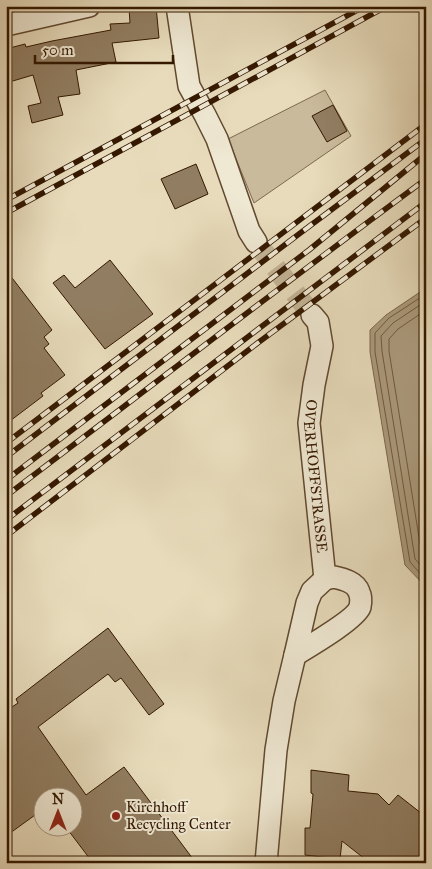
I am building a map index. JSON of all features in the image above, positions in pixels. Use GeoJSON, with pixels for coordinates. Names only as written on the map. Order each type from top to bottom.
{"type":"FeatureCollection","features":[{"type":"Feature","properties":{"kind":"street"},"geometry":{"type":"LineString","coordinates":[[6,25],[89,6]]}},
{"type":"Feature","properties":{"kind":"street"},"geometry":{"type":"LineString","coordinates":[[177,6],[189,86],[213,130],[249,231],[256,242]]}},
{"type":"Feature","properties":{"kind":"street","name":"OVERHOFFSTRASSE"},"geometry":{"type":"LineString","coordinates":[[312,315],[318,322],[322,346],[309,422],[325,579]]}},
{"type":"Feature","properties":{"kind":"street"},"geometry":{"type":"LineString","coordinates":[[266,863],[276,750],[284,701],[295,656],[308,603],[312,591],[325,579],[334,578],[342,578],[358,588],[361,597],[360,608],[348,621],[295,656]]}},
{"type":"Feature","properties":{"kind":"shaded area"},"geometry":{"type":"Polygon","coordinates":[[[325,90],[351,136],[254,203],[228,139],[325,90]]]}},
{"type":"Feature","properties":{"kind":"water"},"geometry":{"type":"Polygon","coordinates":[[[426,288],[426,587],[405,565],[370,352],[370,330],[386,315],[426,288]]]}},
{"type":"Feature","properties":{"kind":"building"},"geometry":{"type":"Polygon","coordinates":[[[156,6],[159,38],[112,43],[116,62],[76,70],[80,94],[58,97],[63,115],[32,123],[28,106],[41,103],[33,75],[6,83],[6,49],[25,44],[26,47],[111,30],[110,24],[130,23],[129,8],[156,6]]]}},
{"type":"Feature","properties":{"kind":"building"},"geometry":{"type":"Polygon","coordinates":[[[333,105],[347,131],[327,142],[312,116],[333,105]]]}},
{"type":"Feature","properties":{"kind":"building"},"geometry":{"type":"Polygon","coordinates":[[[196,164],[208,194],[175,209],[161,179],[196,164]]]}},
{"type":"Feature","properties":{"kind":"building"},"geometry":{"type":"Polygon","coordinates":[[[110,260],[153,314],[105,349],[53,283],[64,275],[75,288],[110,260]]]}},
{"type":"Feature","properties":{"kind":"building"},"geometry":{"type":"Polygon","coordinates":[[[6,270],[52,330],[44,337],[49,344],[44,348],[65,375],[41,393],[43,396],[6,424],[6,270]]]}},
{"type":"Feature","properties":{"kind":"building"},"geometry":{"type":"Polygon","coordinates":[[[108,628],[164,704],[149,715],[121,678],[115,682],[108,674],[38,727],[80,786],[32,786],[32,817],[6,836],[6,711],[18,703],[16,699],[108,628]]]}},
{"type":"Feature","properties":{"kind":"building"},"geometry":{"type":"Polygon","coordinates":[[[124,767],[196,863],[93,863],[73,836],[82,836],[82,789],[86,795],[124,767]]]}},
{"type":"Feature","properties":{"kind":"building"},"geometry":{"type":"Polygon","coordinates":[[[311,770],[349,775],[348,791],[378,794],[389,805],[398,795],[426,817],[426,863],[370,863],[342,841],[340,859],[305,855],[305,828],[310,828],[313,794],[311,793],[311,770]]]}},
{"type":"Feature","properties":{"kind":"tunnel"},"geometry":{"type":"LineString","coordinates":[[256,242],[312,315]]}},
{"type":"Feature","properties":{"kind":"railway"},"geometry":{"type":"LineString","coordinates":[[6,200],[365,6]]}},
{"type":"Feature","properties":{"kind":"railway"},"geometry":{"type":"LineString","coordinates":[[6,213],[387,6]]}},
{"type":"Feature","properties":{"kind":"railway"},"geometry":{"type":"LineString","coordinates":[[6,443],[426,124]]}},
{"type":"Feature","properties":{"kind":"railway"},"geometry":{"type":"LineString","coordinates":[[6,457],[426,139]]}},
{"type":"Feature","properties":{"kind":"railway"},"geometry":{"type":"LineString","coordinates":[[6,480],[309,250],[426,154]]}},
{"type":"Feature","properties":{"kind":"railway"},"geometry":{"type":"LineString","coordinates":[[6,496],[426,179]]}},
{"type":"Feature","properties":{"kind":"railway"},"geometry":{"type":"LineString","coordinates":[[6,520],[426,202]]}},
{"type":"Feature","properties":{"kind":"railway"},"geometry":{"type":"LineString","coordinates":[[6,536],[259,342],[426,218]]}},
{"type":"Feature","properties":{"kind":"place","name":"Kirchhoff Recycling Center"},"geometry":{"type":"Point","coordinates":[116,816]}}]}
